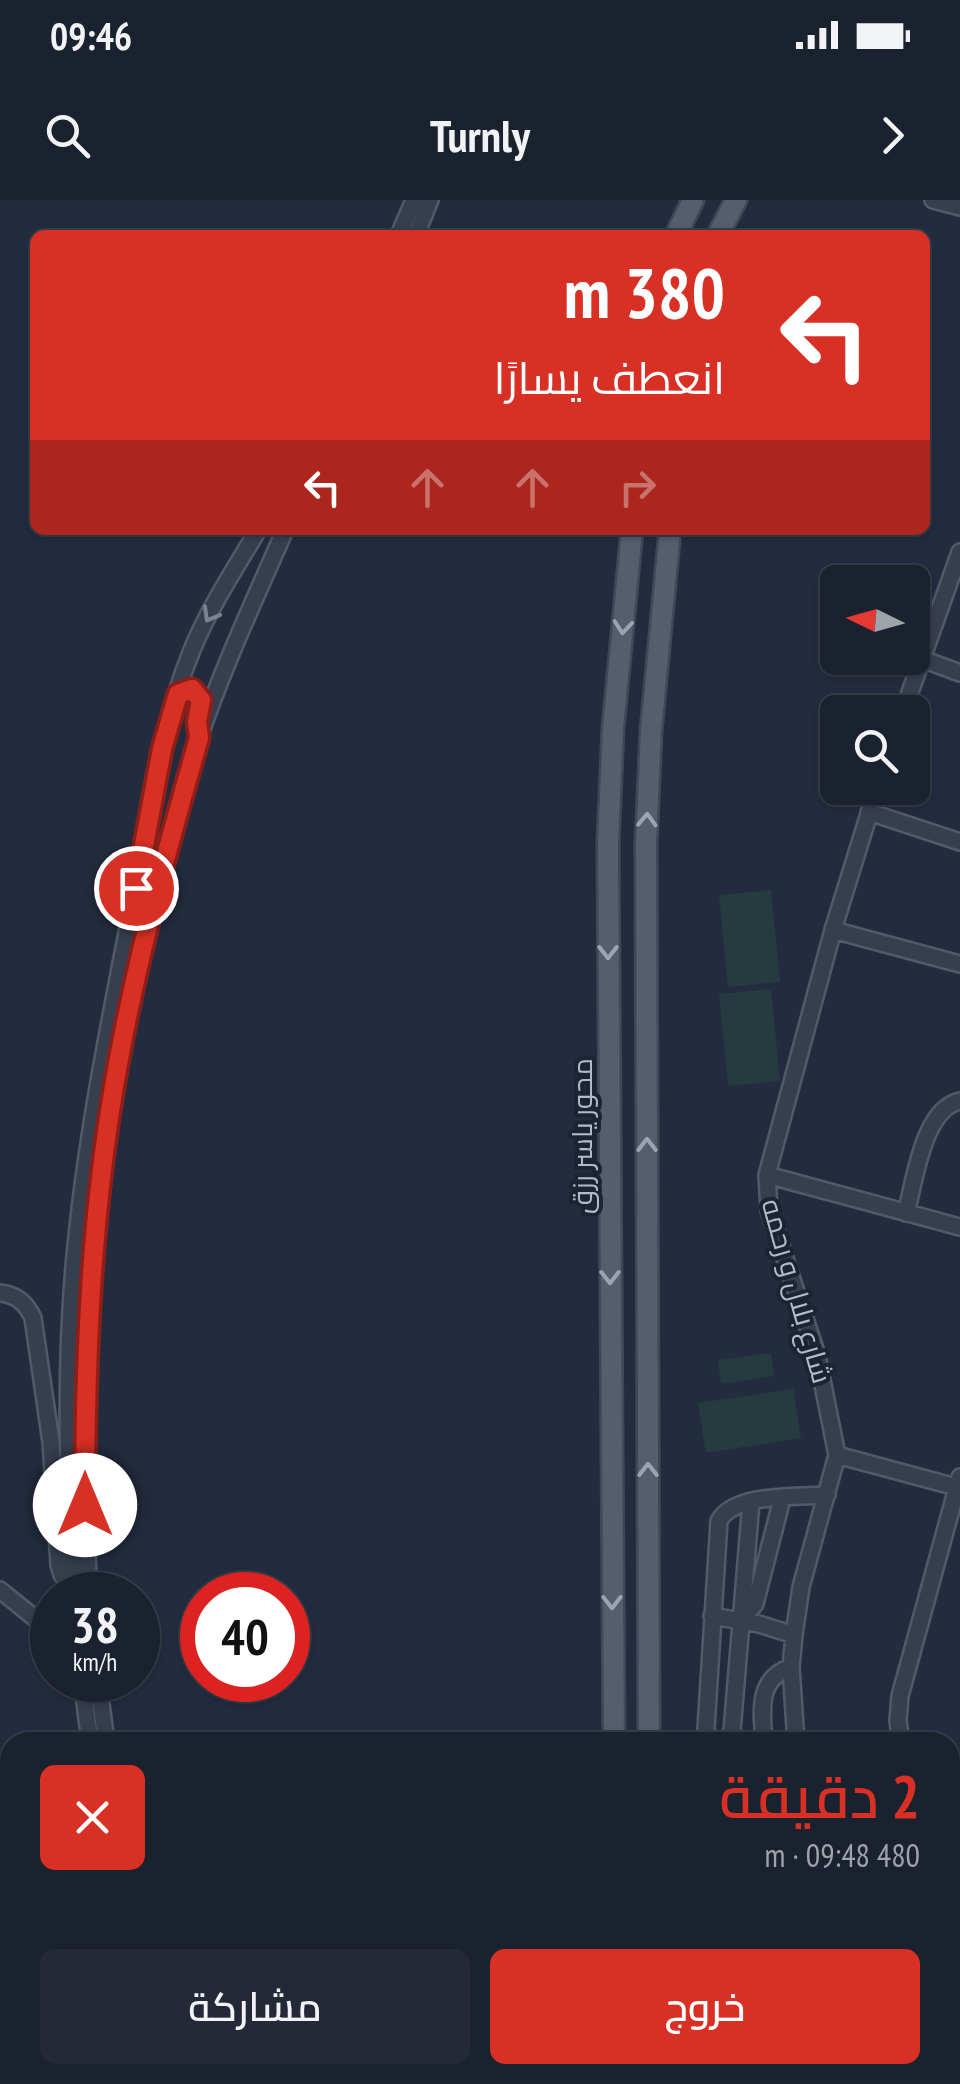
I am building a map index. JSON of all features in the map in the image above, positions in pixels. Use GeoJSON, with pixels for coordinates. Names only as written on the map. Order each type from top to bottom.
{"type":"FeatureCollection","features":[{"type":"Feature","properties":{"kind":"main road"},"geometry":{"type":"LineString","coordinates":[[678,230],[693,200]]}},
{"type":"Feature","properties":{"kind":"main road"},"geometry":{"type":"LineString","coordinates":[[721,230],[736,200]]}},
{"type":"Feature","properties":{"kind":"main road","name":"محور ياسر رزق"},"geometry":{"type":"LineString","coordinates":[[614,1732],[608,844],[613,728],[632,535]]}},
{"type":"Feature","properties":{"kind":"main road"},"geometry":{"type":"LineString","coordinates":[[649,1732],[646,844],[651,731],[670,535]]}},
{"type":"Feature","properties":{"kind":"street"},"geometry":{"type":"LineString","coordinates":[[401,230],[414,200]]}},
{"type":"Feature","properties":{"kind":"street"},"geometry":{"type":"LineString","coordinates":[[418,230],[430,200]]}},
{"type":"Feature","properties":{"kind":"street"},"geometry":{"type":"LineString","coordinates":[[932,200],[960,207]]}},
{"type":"Feature","properties":{"kind":"street"},"geometry":{"type":"LineString","coordinates":[[76,1572],[69,1441],[72,1298],[92,1117],[158,767],[178,694],[202,628],[255,535]]}},
{"type":"Feature","properties":{"kind":"street"},"geometry":{"type":"LineString","coordinates":[[79,1572],[85,1505],[92,1272],[102,1163],[117,1066],[143,942],[199,738],[283,535]]}},
{"type":"Feature","properties":{"kind":"street"},"geometry":{"type":"LineString","coordinates":[[930,636],[960,552]]}},
{"type":"Feature","properties":{"kind":"street"},"geometry":{"type":"LineString","coordinates":[[930,662],[960,672]]}},
{"type":"Feature","properties":{"kind":"street"},"geometry":{"type":"LineString","coordinates":[[178,694],[187,688],[200,696],[199,738]]}},
{"type":"Feature","properties":{"kind":"street","name":"شارع بلال و رحمه"},"geometry":{"type":"LineString","coordinates":[[795,1732],[791,1667],[801,1588],[837,1454],[818,1355],[769,1210],[767,1174],[871,805]]}},
{"type":"Feature","properties":{"kind":"street"},"geometry":{"type":"LineString","coordinates":[[869,812],[960,842]]}},
{"type":"Feature","properties":{"kind":"street"},"geometry":{"type":"LineString","coordinates":[[833,930],[960,964]]}},
{"type":"Feature","properties":{"kind":"street"},"geometry":{"type":"LineString","coordinates":[[906,1212],[932,1121],[945,1106],[960,1100]]}},
{"type":"Feature","properties":{"kind":"street"},"geometry":{"type":"LineString","coordinates":[[767,1174],[960,1228]]}},
{"type":"Feature","properties":{"kind":"street"},"geometry":{"type":"LineString","coordinates":[[0,1294],[18,1298],[28,1306],[33,1318],[51,1442],[61,1572]]}},
{"type":"Feature","properties":{"kind":"street"},"geometry":{"type":"LineString","coordinates":[[51,1442],[69,1441]]}},
{"type":"Feature","properties":{"kind":"street"},"geometry":{"type":"LineString","coordinates":[[837,1454],[959,1484],[900,1696],[900,1732]]}},
{"type":"Feature","properties":{"kind":"street"},"geometry":{"type":"LineString","coordinates":[[706,1732],[719,1521],[730,1506],[827,1495]]}},
{"type":"Feature","properties":{"kind":"street"},"geometry":{"type":"LineString","coordinates":[[741,1620],[756,1604],[782,1498]]}},
{"type":"Feature","properties":{"kind":"street"},"geometry":{"type":"LineString","coordinates":[[731,1732],[751,1502]]}},
{"type":"Feature","properties":{"kind":"street"},"geometry":{"type":"LineString","coordinates":[[0,1590],[30,1616]]}},
{"type":"Feature","properties":{"kind":"street"},"geometry":{"type":"LineString","coordinates":[[712,1616],[794,1635]]}},
{"type":"Feature","properties":{"kind":"street"},"geometry":{"type":"LineString","coordinates":[[764,1732],[764,1687],[771,1678],[791,1667]]}},
{"type":"Feature","properties":{"kind":"street"},"geometry":{"type":"LineString","coordinates":[[85,1702],[89,1732]]}},
{"type":"Feature","properties":{"kind":"street"},"geometry":{"type":"LineString","coordinates":[[101,1702],[105,1732]]}},
{"type":"Feature","properties":{"kind":"green space"},"geometry":{"type":"Polygon","coordinates":[[[771,890],[780,982],[728,987],[719,895],[771,890]]]}},
{"type":"Feature","properties":{"kind":"green space"},"geometry":{"type":"Polygon","coordinates":[[[771,989],[780,1081],[728,1086],[719,994],[771,989]]]}},
{"type":"Feature","properties":{"kind":"green space"},"geometry":{"type":"Polygon","coordinates":[[[771,1353],[774,1376],[721,1384],[718,1360],[771,1353]]]}},
{"type":"Feature","properties":{"kind":"green space"},"geometry":{"type":"Polygon","coordinates":[[[793,1389],[801,1438],[706,1453],[698,1403],[793,1389]]]}},
{"type":"Feature","properties":{"kind":"route"},"geometry":{"type":"LineString","coordinates":[[85,1505],[89,1309],[102,1163],[117,1066],[142,950],[199,738],[201,700],[192,689],[178,694],[167,731],[136,888]]}}]}
